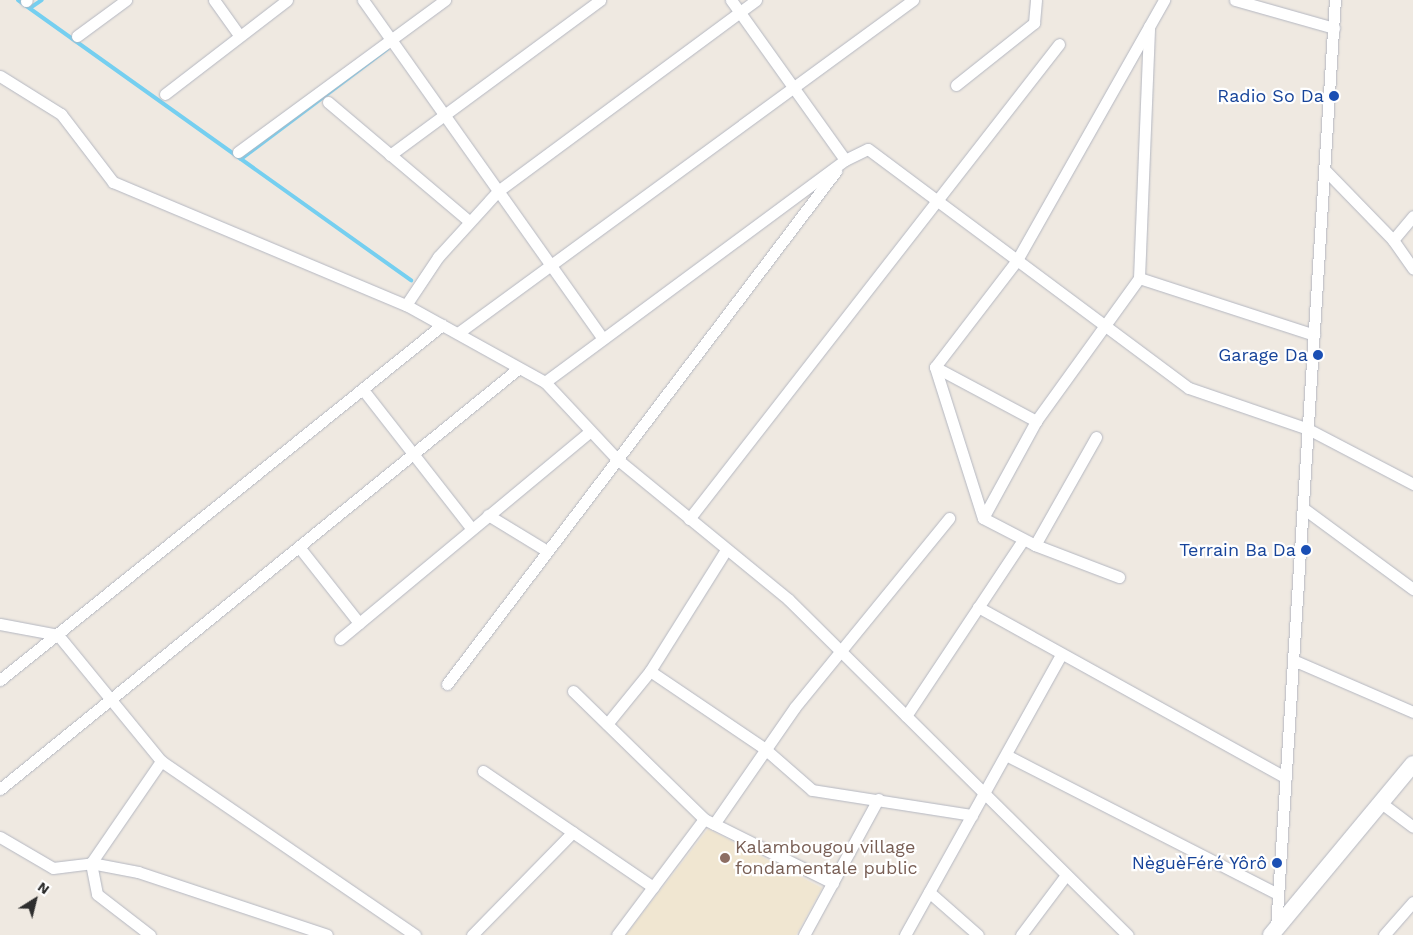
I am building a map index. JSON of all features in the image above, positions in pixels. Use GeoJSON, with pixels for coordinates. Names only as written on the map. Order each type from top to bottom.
{"type":"FeatureCollection","features":[{"type":"Feature","properties":{"kind":"street"},"geometry":{"type":"LineString","coordinates":[[77,36],[126,0]]}},
{"type":"Feature","properties":{"kind":"street"},"geometry":{"type":"LineString","coordinates":[[214,0],[239,35]]}},
{"type":"Feature","properties":{"kind":"street"},"geometry":{"type":"LineString","coordinates":[[165,94],[239,35],[287,0]]}},
{"type":"Feature","properties":{"kind":"street"},"geometry":{"type":"LineString","coordinates":[[363,0],[604,339]]}},
{"type":"Feature","properties":{"kind":"street"},"geometry":{"type":"LineString","coordinates":[[238,152],[445,0]]}},
{"type":"Feature","properties":{"kind":"street"},"geometry":{"type":"LineString","coordinates":[[390,155],[600,0]]}},
{"type":"Feature","properties":{"kind":"street"},"geometry":{"type":"LineString","coordinates":[[731,0],[845,160]]}},
{"type":"Feature","properties":{"kind":"street"},"geometry":{"type":"LineString","coordinates":[[406,305],[438,257],[498,191],[756,0]]}},
{"type":"Feature","properties":{"kind":"street"},"geometry":{"type":"LineString","coordinates":[[458,333],[913,0]]}},
{"type":"Feature","properties":{"kind":"street"},"geometry":{"type":"LineString","coordinates":[[956,85],[1034,23],[1036,0]]}},
{"type":"Feature","properties":{"kind":"street"},"geometry":{"type":"LineString","coordinates":[[935,367],[1017,260],[1164,0]]}},
{"type":"Feature","properties":{"kind":"street"},"geometry":{"type":"LineString","coordinates":[[1236,0],[1334,28]]}},
{"type":"Feature","properties":{"kind":"street"},"geometry":{"type":"LineString","coordinates":[[1273,933],[1278,894],[1286,778],[1335,0]]}},
{"type":"Feature","properties":{"kind":"street"},"geometry":{"type":"LineString","coordinates":[[982,518],[1036,421],[1139,278],[1149,26]]}},
{"type":"Feature","properties":{"kind":"street"},"geometry":{"type":"LineString","coordinates":[[689,519],[1059,44]]}},
{"type":"Feature","properties":{"kind":"street"},"geometry":{"type":"LineString","coordinates":[[0,76],[61,114],[113,182],[406,305],[545,382],[589,432],[617,459],[788,599],[1128,935]]}},
{"type":"Feature","properties":{"kind":"street"},"geometry":{"type":"LineString","coordinates":[[328,102],[469,221]]}},
{"type":"Feature","properties":{"kind":"street"},"geometry":{"type":"LineString","coordinates":[[545,382],[845,160],[868,149],[1189,388],[1308,430],[1412,481]]}},
{"type":"Feature","properties":{"kind":"street"},"geometry":{"type":"LineString","coordinates":[[447,684],[845,160]]}},
{"type":"Feature","properties":{"kind":"street"},"geometry":{"type":"LineString","coordinates":[[1325,170],[1393,240],[1413,269]]}},
{"type":"Feature","properties":{"kind":"street"},"geometry":{"type":"LineString","coordinates":[[1393,240],[1413,216]]}},
{"type":"Feature","properties":{"kind":"street"},"geometry":{"type":"LineString","coordinates":[[1139,278],[1314,335]]}},
{"type":"Feature","properties":{"kind":"street"},"geometry":{"type":"LineString","coordinates":[[0,680],[364,391],[442,325]]}},
{"type":"Feature","properties":{"kind":"street"},"geometry":{"type":"LineString","coordinates":[[935,367],[1036,421]]}},
{"type":"Feature","properties":{"kind":"street"},"geometry":{"type":"LineString","coordinates":[[935,367],[982,518],[1035,546],[1119,576]]}},
{"type":"Feature","properties":{"kind":"street"},"geometry":{"type":"LineString","coordinates":[[0,789],[519,368]]}},
{"type":"Feature","properties":{"kind":"street"},"geometry":{"type":"LineString","coordinates":[[364,391],[472,529]]}},
{"type":"Feature","properties":{"kind":"street"},"geometry":{"type":"LineString","coordinates":[[340,639],[589,432]]}},
{"type":"Feature","properties":{"kind":"street"},"geometry":{"type":"LineString","coordinates":[[1035,546],[1096,437]]}},
{"type":"Feature","properties":{"kind":"street"},"geometry":{"type":"LineString","coordinates":[[1303,508],[1413,589]]}},
{"type":"Feature","properties":{"kind":"street"},"geometry":{"type":"LineString","coordinates":[[488,516],[548,551]]}},
{"type":"Feature","properties":{"kind":"street"},"geometry":{"type":"LineString","coordinates":[[617,935],[653,886],[709,821],[839,650],[948,518]]}},
{"type":"Feature","properties":{"kind":"street"},"geometry":{"type":"LineString","coordinates":[[906,716],[1024,540]]}},
{"type":"Feature","properties":{"kind":"street"},"geometry":{"type":"LineString","coordinates":[[299,546],[359,623]]}},
{"type":"Feature","properties":{"kind":"street"},"geometry":{"type":"LineString","coordinates":[[607,724],[650,671],[726,550]]}},
{"type":"Feature","properties":{"kind":"street"},"geometry":{"type":"LineString","coordinates":[[978,608],[1286,778]]}},
{"type":"Feature","properties":{"kind":"street"},"geometry":{"type":"LineString","coordinates":[[0,624],[58,634],[161,761],[415,935]]}},
{"type":"Feature","properties":{"kind":"street"},"geometry":{"type":"LineString","coordinates":[[905,935],[1061,655]]}},
{"type":"Feature","properties":{"kind":"street"},"geometry":{"type":"LineString","coordinates":[[1293,660],[1413,712]]}},
{"type":"Feature","properties":{"kind":"street"},"geometry":{"type":"LineString","coordinates":[[650,671],[765,749],[812,790],[972,815]]}},
{"type":"Feature","properties":{"kind":"street"},"geometry":{"type":"LineString","coordinates":[[573,691],[709,821],[832,883]]}},
{"type":"Feature","properties":{"kind":"street"},"geometry":{"type":"LineString","coordinates":[[1006,755],[1278,894]]}},
{"type":"Feature","properties":{"kind":"street"},"geometry":{"type":"LineString","coordinates":[[150,935],[97,894],[91,863],[161,761]]}},
{"type":"Feature","properties":{"kind":"street"},"geometry":{"type":"LineString","coordinates":[[1273,933],[1413,764]]}},
{"type":"Feature","properties":{"kind":"street"},"geometry":{"type":"LineString","coordinates":[[483,771],[653,886]]}},
{"type":"Feature","properties":{"kind":"street"},"geometry":{"type":"LineString","coordinates":[[804,935],[878,799]]}},
{"type":"Feature","properties":{"kind":"street"},"geometry":{"type":"LineString","coordinates":[[1380,802],[1413,827]]}},
{"type":"Feature","properties":{"kind":"street"},"geometry":{"type":"LineString","coordinates":[[472,935],[573,832]]}},
{"type":"Feature","properties":{"kind":"street"},"geometry":{"type":"LineString","coordinates":[[0,837],[53,868],[91,863],[138,872],[327,935]]}},
{"type":"Feature","properties":{"kind":"street"},"geometry":{"type":"LineString","coordinates":[[1021,935],[1066,875]]}},
{"type":"Feature","properties":{"kind":"street"},"geometry":{"type":"LineString","coordinates":[[929,892],[978,935]]}},
{"type":"Feature","properties":{"kind":"street"},"geometry":{"type":"LineString","coordinates":[[1384,935],[1413,902]]}},
{"type":"Feature","properties":{"kind":"shaded area","name":"Kalambougou village fondamentale public"},"geometry":{"type":"Polygon","coordinates":[[[708,829],[822,888],[796,935],[626,935],[708,829]]]}},
{"type":"Feature","properties":{"kind":"waterway"},"geometry":{"type":"LineString","coordinates":[[18,0],[411,280]]}},
{"type":"Feature","properties":{"kind":"waterway"},"geometry":{"type":"LineString","coordinates":[[30,8],[42,0]]}},
{"type":"Feature","properties":{"kind":"waterway"},"geometry":{"type":"LineString","coordinates":[[241,159],[387,49]]}},
{"type":"Feature","properties":{"kind":"place","name":"Radio So Da"},"geometry":{"type":"Point","coordinates":[1334,96]}},
{"type":"Feature","properties":{"kind":"place","name":"Garage Da"},"geometry":{"type":"Point","coordinates":[1318,355]}},
{"type":"Feature","properties":{"kind":"place","name":"Terrain Ba Da"},"geometry":{"type":"Point","coordinates":[1306,550]}},
{"type":"Feature","properties":{"kind":"place","name":"Kalambougou village fondamentale public"},"geometry":{"type":"Point","coordinates":[725,858]}},
{"type":"Feature","properties":{"kind":"place","name":"NèguèFéré Yôrô"},"geometry":{"type":"Point","coordinates":[1277,863]}}]}
